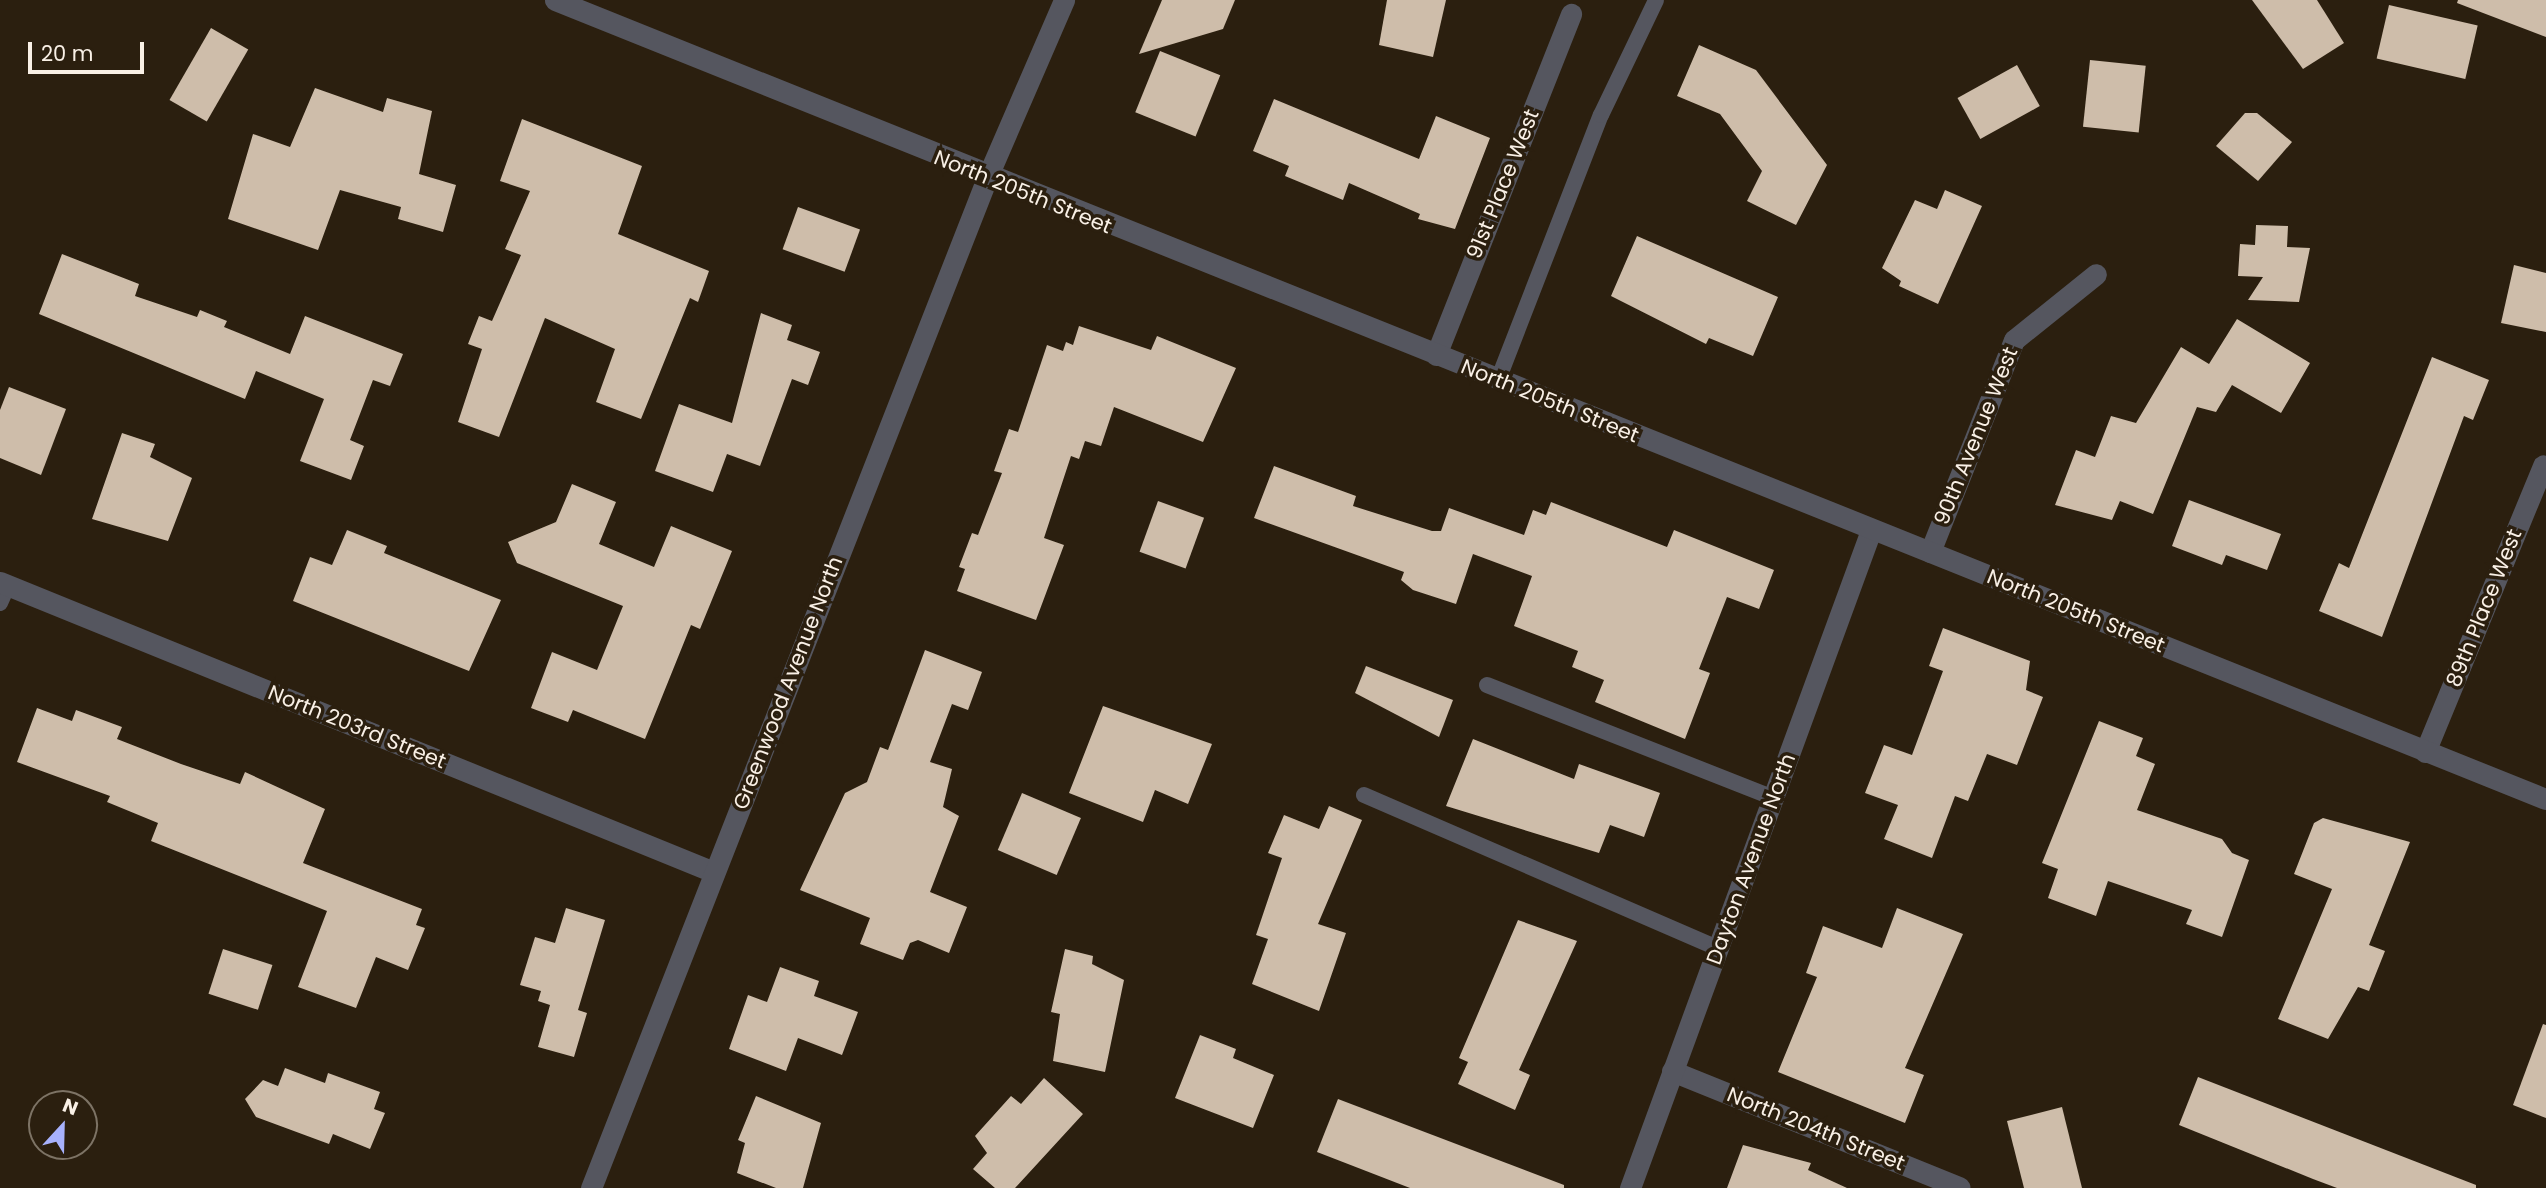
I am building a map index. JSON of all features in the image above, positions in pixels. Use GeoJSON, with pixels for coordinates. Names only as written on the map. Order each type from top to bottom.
{"type":"FeatureCollection","features":[{"type":"Feature","properties":{"kind":"street","name":"North 205th Street"},"geometry":{"type":"LineString","coordinates":[[555,0],[987,178],[2546,799]]}},
{"type":"Feature","properties":{"kind":"street","name":"Greenwood Avenue North"},"geometry":{"type":"LineString","coordinates":[[591,1188],[987,178],[1064,0]]}},
{"type":"Feature","properties":{"kind":"street","name":"91st Place West"},"geometry":{"type":"LineString","coordinates":[[1436,355],[1571,14]]}},
{"type":"Feature","properties":{"kind":"street","name":"90th Avenue West"},"geometry":{"type":"LineString","coordinates":[[1930,552],[2014,340],[2096,274]]}},
{"type":"Feature","properties":{"kind":"street","name":"89th Place West"},"geometry":{"type":"LineString","coordinates":[[2425,752],[2543,465]]}},
{"type":"Feature","properties":{"kind":"street","name":"Dayton Avenue North"},"geometry":{"type":"LineString","coordinates":[[1630,1188],[1871,530]]}},
{"type":"Feature","properties":{"kind":"street","name":"North 203rd Street"},"geometry":{"type":"LineString","coordinates":[[3,590],[714,872]]}},
{"type":"Feature","properties":{"kind":"street","name":"North 204th Street"},"geometry":{"type":"LineString","coordinates":[[1672,1071],[1959,1187]]}},
{"type":"Feature","properties":{"kind":"lane"},"geometry":{"type":"LineString","coordinates":[[1497,380],[1601,115],[1656,0]]}},
{"type":"Feature","properties":{"kind":"lane"},"geometry":{"type":"LineString","coordinates":[[1487,685],[1774,798]]}},
{"type":"Feature","properties":{"kind":"lane"},"geometry":{"type":"LineString","coordinates":[[1364,795],[1718,948]]}},
{"type":"Feature","properties":{"kind":"building"},"geometry":{"type":"Polygon","coordinates":[[[1162,0],[1235,0],[1223,29],[1139,54],[1162,0]]]}},
{"type":"Feature","properties":{"kind":"building"},"geometry":{"type":"Polygon","coordinates":[[[1387,0],[1446,0],[1433,57],[1379,45],[1387,0]]]}},
{"type":"Feature","properties":{"kind":"building"},"geometry":{"type":"Polygon","coordinates":[[[2252,0],[2317,0],[2344,43],[2303,69],[2252,0]]]}},
{"type":"Feature","properties":{"kind":"building"},"geometry":{"type":"Polygon","coordinates":[[[2458,0],[2546,0],[2546,37],[2457,3],[2458,0]]]}},
{"type":"Feature","properties":{"kind":"building"},"geometry":{"type":"Polygon","coordinates":[[[2389,5],[2478,25],[2465,79],[2377,59],[2389,5]]]}},
{"type":"Feature","properties":{"kind":"building"},"geometry":{"type":"Polygon","coordinates":[[[211,28],[248,50],[207,121],[170,100],[211,28]]]}},
{"type":"Feature","properties":{"kind":"building"},"geometry":{"type":"Polygon","coordinates":[[[1699,45],[1756,70],[1827,165],[1796,225],[1747,201],[1762,171],[1720,114],[1677,96],[1699,45]]]}},
{"type":"Feature","properties":{"kind":"building"},"geometry":{"type":"Polygon","coordinates":[[[1160,51],[1220,75],[1196,137],[1135,112],[1160,51]]]}},
{"type":"Feature","properties":{"kind":"building"},"geometry":{"type":"Polygon","coordinates":[[[2090,60],[2146,66],[2139,132],[2083,127],[2090,60]]]}},
{"type":"Feature","properties":{"kind":"building"},"geometry":{"type":"Polygon","coordinates":[[[2017,65],[2040,106],[1980,139],[1958,98],[2017,65]]]}},
{"type":"Feature","properties":{"kind":"building"},"geometry":{"type":"Polygon","coordinates":[[[315,88],[383,112],[387,98],[432,111],[419,174],[456,185],[443,232],[398,219],[401,207],[340,190],[318,250],[228,219],[253,134],[290,147],[315,88]]]}},
{"type":"Feature","properties":{"kind":"building"},"geometry":{"type":"Polygon","coordinates":[[[1274,99],[1419,159],[1436,116],[1490,138],[1455,229],[1418,219],[1420,214],[1349,183],[1343,200],[1285,176],[1289,166],[1253,151],[1274,99]]]}},
{"type":"Feature","properties":{"kind":"building"},"geometry":{"type":"Polygon","coordinates":[[[2245,113],[2257,113],[2292,142],[2258,181],[2216,146],[2245,113]]]}},
{"type":"Feature","properties":{"kind":"building"},"geometry":{"type":"Polygon","coordinates":[[[522,119],[642,166],[618,234],[709,271],[698,302],[690,298],[641,419],[596,402],[615,349],[545,318],[499,437],[458,422],[482,349],[468,344],[479,316],[492,321],[521,255],[505,249],[530,191],[500,181],[522,119]]]}},
{"type":"Feature","properties":{"kind":"building"},"geometry":{"type":"Polygon","coordinates":[[[1945,190],[1982,206],[1938,304],[1899,286],[1901,281],[1882,268],[1915,200],[1937,209],[1945,190]]]}},
{"type":"Feature","properties":{"kind":"building"},"geometry":{"type":"Polygon","coordinates":[[[798,207],[860,230],[845,272],[783,249],[798,207]]]}},
{"type":"Feature","properties":{"kind":"building"},"geometry":{"type":"Polygon","coordinates":[[[2256,225],[2288,226],[2287,247],[2310,248],[2299,302],[2248,300],[2263,277],[2238,276],[2240,244],[2255,245],[2256,225]]]}},
{"type":"Feature","properties":{"kind":"building"},"geometry":{"type":"Polygon","coordinates":[[[1637,236],[1778,297],[1753,356],[1709,338],[1706,344],[1611,296],[1637,236]]]}},
{"type":"Feature","properties":{"kind":"building"},"geometry":{"type":"Polygon","coordinates":[[[62,254],[139,284],[135,296],[197,317],[200,310],[227,321],[224,327],[290,354],[305,316],[403,354],[390,386],[373,380],[350,440],[364,446],[351,480],[300,461],[324,399],[256,371],[245,399],[39,314],[62,254]]]}},
{"type":"Feature","properties":{"kind":"building"},"geometry":{"type":"Polygon","coordinates":[[[2514,265],[2546,273],[2546,332],[2501,323],[2514,265]]]}},
{"type":"Feature","properties":{"kind":"building"},"geometry":{"type":"Polygon","coordinates":[[[761,313],[792,325],[787,340],[820,352],[808,385],[792,379],[760,466],[727,454],[713,492],[655,471],[679,404],[732,423],[761,313]]]}},
{"type":"Feature","properties":{"kind":"building"},"geometry":{"type":"Polygon","coordinates":[[[2237,319],[2310,363],[2281,413],[2232,385],[2216,412],[2197,407],[2153,514],[2120,501],[2112,520],[2055,505],[2076,450],[2095,457],[2111,416],[2136,423],[2181,347],[2209,364],[2237,319]]]}},
{"type":"Feature","properties":{"kind":"building"},"geometry":{"type":"Polygon","coordinates":[[[1079,326],[1151,350],[1157,336],[1236,368],[1203,442],[1114,407],[1101,446],[1085,441],[1079,459],[1071,456],[1044,538],[1064,545],[1036,620],[957,591],[965,569],[959,567],[972,533],[978,535],[1002,473],[994,471],[1009,429],[1018,432],[1047,345],[1063,351],[1066,342],[1073,345],[1079,326]]]}},
{"type":"Feature","properties":{"kind":"building"},"geometry":{"type":"Polygon","coordinates":[[[2432,357],[2489,380],[2473,420],[2464,416],[2382,637],[2319,611],[2339,563],[2349,568],[2432,357]]]}},
{"type":"Feature","properties":{"kind":"building"},"geometry":{"type":"Polygon","coordinates":[[[9,387],[66,409],[41,475],[0,458],[0,410],[9,387]]]}},
{"type":"Feature","properties":{"kind":"building"},"geometry":{"type":"Polygon","coordinates":[[[122,433],[155,444],[150,457],[192,478],[168,541],[92,519],[122,433]]]}},
{"type":"Feature","properties":{"kind":"building"},"geometry":{"type":"Polygon","coordinates":[[[1274,466],[1356,496],[1353,506],[1432,531],[1441,531],[1449,508],[1524,535],[1533,510],[1546,515],[1551,502],[1667,547],[1674,530],[1774,570],[1759,609],[1727,597],[1699,669],[1710,673],[1685,739],[1595,702],[1604,680],[1572,667],[1578,651],[1514,626],[1532,576],[1473,554],[1456,604],[1413,590],[1401,580],[1404,572],[1254,518],[1274,466]]]}},
{"type":"Feature","properties":{"kind":"building"},"geometry":{"type":"Polygon","coordinates":[[[572,484],[616,502],[599,544],[654,567],[671,526],[732,551],[700,629],[691,625],[645,739],[573,710],[568,722],[531,708],[552,652],[597,670],[623,606],[517,563],[508,542],[556,522],[572,484]]]}},
{"type":"Feature","properties":{"kind":"building"},"geometry":{"type":"Polygon","coordinates":[[[2189,500],[2281,534],[2267,570],[2226,555],[2222,565],[2172,546],[2189,500]]]}},
{"type":"Feature","properties":{"kind":"building"},"geometry":{"type":"Polygon","coordinates":[[[1158,501],[1204,518],[1186,569],[1140,552],[1158,501]]]}},
{"type":"Feature","properties":{"kind":"building"},"geometry":{"type":"Polygon","coordinates":[[[347,530],[387,546],[384,553],[501,600],[469,671],[293,601],[310,557],[332,565],[347,530]]]}},
{"type":"Feature","properties":{"kind":"building"},"geometry":{"type":"Polygon","coordinates":[[[1943,628],[2030,661],[2026,690],[2043,697],[2017,765],[1987,754],[1968,801],[1955,796],[1932,858],[1884,839],[1898,805],[1865,793],[1884,745],[1912,755],[1943,671],[1929,666],[1943,628]]]}},
{"type":"Feature","properties":{"kind":"building"},"geometry":{"type":"Polygon","coordinates":[[[925,650],[982,672],[968,710],[952,704],[930,762],[952,769],[943,807],[959,816],[930,892],[967,907],[949,953],[918,940],[910,943],[903,960],[860,944],[870,918],[800,890],[845,793],[867,782],[880,747],[888,750],[925,650]]]}},
{"type":"Feature","properties":{"kind":"building"},"geometry":{"type":"Polygon","coordinates":[[[1366,666],[1453,700],[1439,737],[1355,693],[1366,666]]]}},
{"type":"Feature","properties":{"kind":"building"},"geometry":{"type":"Polygon","coordinates":[[[1103,706],[1212,744],[1188,804],[1155,790],[1143,822],[1069,793],[1103,706]]]}},
{"type":"Feature","properties":{"kind":"building"},"geometry":{"type":"Polygon","coordinates":[[[37,708],[72,721],[76,710],[122,727],[117,739],[240,784],[245,772],[325,809],[303,863],[422,909],[416,925],[425,928],[408,970],[376,957],[356,1008],[298,987],[327,911],[151,841],[158,823],[107,802],[110,796],[17,762],[37,708]]]}},
{"type":"Feature","properties":{"kind":"building"},"geometry":{"type":"Polygon","coordinates":[[[2099,721],[2143,738],[2136,756],[2155,764],[2137,810],[2222,839],[2232,853],[2249,860],[2222,937],[2186,924],[2192,910],[2108,881],[2096,916],[2048,898],[2058,869],[2042,863],[2099,721]]]}},
{"type":"Feature","properties":{"kind":"building"},"geometry":{"type":"Polygon","coordinates":[[[1473,739],[1574,779],[1579,764],[1660,793],[1644,837],[1610,825],[1599,853],[1446,806],[1473,739]]]}},
{"type":"Feature","properties":{"kind":"building"},"geometry":{"type":"Polygon","coordinates":[[[1022,793],[1081,818],[1057,875],[998,850],[1022,793]]]}},
{"type":"Feature","properties":{"kind":"building"},"geometry":{"type":"Polygon","coordinates":[[[1329,806],[1362,820],[1318,924],[1346,933],[1319,1011],[1252,984],[1268,939],[1256,935],[1282,858],[1268,853],[1284,815],[1319,829],[1329,806]]]}},
{"type":"Feature","properties":{"kind":"building"},"geometry":{"type":"Polygon","coordinates":[[[2323,818],[2410,842],[2369,945],[2385,951],[2369,991],[2358,987],[2328,1039],[2278,1019],[2332,889],[2294,874],[2314,823],[2323,818]]]}},
{"type":"Feature","properties":{"kind":"building"},"geometry":{"type":"Polygon","coordinates":[[[566,908],[605,920],[578,1010],[587,1013],[574,1057],[538,1047],[550,1005],[538,1001],[541,991],[520,985],[535,937],[555,943],[566,908]]]}},
{"type":"Feature","properties":{"kind":"building"},"geometry":{"type":"Polygon","coordinates":[[[1897,908],[1963,934],[1905,1068],[1924,1075],[1905,1123],[1778,1072],[1817,977],[1806,973],[1823,926],[1882,948],[1897,908]]]}},
{"type":"Feature","properties":{"kind":"building"},"geometry":{"type":"Polygon","coordinates":[[[1518,920],[1577,941],[1519,1070],[1530,1075],[1515,1110],[1458,1084],[1468,1062],[1459,1058],[1518,920]]]}},
{"type":"Feature","properties":{"kind":"building"},"geometry":{"type":"Polygon","coordinates":[[[223,949],[272,965],[258,1010],[208,994],[223,949]]]}},
{"type":"Feature","properties":{"kind":"building"},"geometry":{"type":"Polygon","coordinates":[[[1065,949],[1093,956],[1092,964],[1124,980],[1105,1072],[1053,1061],[1060,1014],[1051,1012],[1065,949]]]}},
{"type":"Feature","properties":{"kind":"building"},"geometry":{"type":"Polygon","coordinates":[[[780,967],[819,981],[814,996],[858,1012],[842,1055],[798,1038],[786,1071],[729,1049],[748,995],[767,1002],[780,967]]]}},
{"type":"Feature","properties":{"kind":"building"},"geometry":{"type":"Polygon","coordinates":[[[2543,1024],[2546,1025],[2546,1118],[2513,1105],[2543,1024]]]}},
{"type":"Feature","properties":{"kind":"building"},"geometry":{"type":"Polygon","coordinates":[[[1200,1035],[1236,1049],[1233,1058],[1274,1075],[1253,1128],[1175,1098],[1200,1035]]]}},
{"type":"Feature","properties":{"kind":"building"},"geometry":{"type":"Polygon","coordinates":[[[285,1068],[325,1083],[328,1073],[380,1092],[374,1109],[385,1113],[370,1149],[333,1134],[329,1144],[256,1117],[245,1099],[263,1080],[278,1086],[285,1068]]]}},
{"type":"Feature","properties":{"kind":"building"},"geometry":{"type":"Polygon","coordinates":[[[2198,1077],[2476,1185],[2476,1188],[2337,1188],[2313,1179],[2179,1125],[2198,1077]]]}},
{"type":"Feature","properties":{"kind":"building"},"geometry":{"type":"Polygon","coordinates":[[[1044,1078],[1083,1114],[1015,1188],[995,1188],[973,1169],[987,1153],[975,1136],[1011,1096],[1021,1104],[1044,1078]]]}},
{"type":"Feature","properties":{"kind":"building"},"geometry":{"type":"Polygon","coordinates":[[[756,1096],[821,1123],[803,1188],[776,1188],[737,1173],[745,1143],[738,1140],[756,1096]]]}},
{"type":"Feature","properties":{"kind":"building"},"geometry":{"type":"Polygon","coordinates":[[[1338,1099],[1564,1185],[1564,1188],[1410,1188],[1317,1152],[1338,1099]]]}},
{"type":"Feature","properties":{"kind":"building"},"geometry":{"type":"Polygon","coordinates":[[[2062,1107],[2082,1188],[2024,1188],[2007,1121],[2062,1107]]]}},
{"type":"Feature","properties":{"kind":"building"},"geometry":{"type":"Polygon","coordinates":[[[1743,1145],[1811,1163],[1808,1170],[1847,1188],[1727,1188],[1743,1145]]]}}]}
